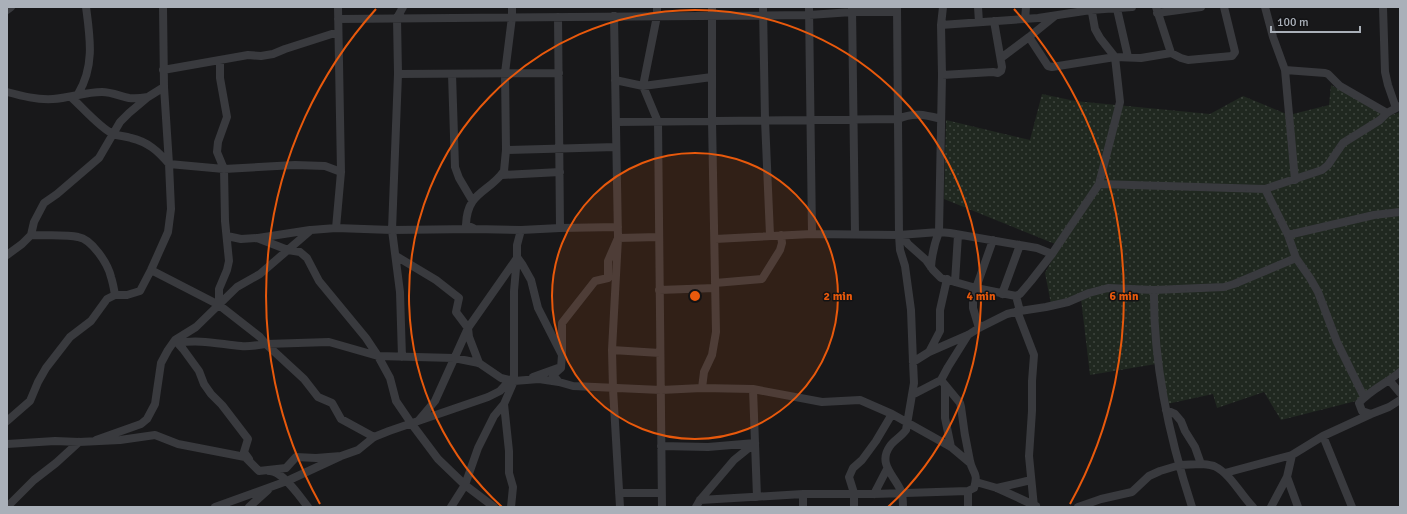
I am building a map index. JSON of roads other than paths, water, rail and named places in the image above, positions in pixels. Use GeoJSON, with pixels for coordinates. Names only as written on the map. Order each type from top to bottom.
{"type":"FeatureCollection","features":[{"type":"Feature","properties":{"kind":"street"},"geometry":{"type":"LineString","coordinates":[[7,10],[11,7]]}},
{"type":"Feature","properties":{"kind":"street"},"geometry":{"type":"LineString","coordinates":[[74,95],[84,84],[90,61],[86,7]]}},
{"type":"Feature","properties":{"kind":"street"},"geometry":{"type":"LineString","coordinates":[[9,416],[30,401],[46,368],[70,337],[90,321],[107,299],[115,295],[127,295],[140,291],[168,232],[171,209],[163,70],[163,7]]}},
{"type":"Feature","properties":{"kind":"street"},"geometry":{"type":"LineString","coordinates":[[336,228],[341,172],[338,7]]}},
{"type":"Feature","properties":{"kind":"street"},"geometry":{"type":"LineString","coordinates":[[402,357],[400,292],[392,230],[398,74],[397,18],[403,7]]}},
{"type":"Feature","properties":{"kind":"street"},"geometry":{"type":"LineString","coordinates":[[474,229],[466,225],[468,210],[472,200],[502,175],[504,171],[506,150],[505,73],[512,7]]}},
{"type":"Feature","properties":{"kind":"street"},"geometry":{"type":"LineString","coordinates":[[657,7],[658,16],[643,86],[658,122],[662,507]]}},
{"type":"Feature","properties":{"kind":"street"},"geometry":{"type":"LineString","coordinates":[[931,267],[934,243],[939,232],[942,75],[941,25],[943,7]]}},
{"type":"Feature","properties":{"kind":"street"},"geometry":{"type":"LineString","coordinates":[[978,7],[979,22]]}},
{"type":"Feature","properties":{"kind":"street"},"geometry":{"type":"LineString","coordinates":[[1025,19],[1026,7]]}},
{"type":"Feature","properties":{"kind":"street"},"geometry":{"type":"LineString","coordinates":[[941,25],[1056,16],[1091,8],[1117,9],[1130,7]]}},
{"type":"Feature","properties":{"kind":"street"},"geometry":{"type":"LineString","coordinates":[[1171,53],[1157,10],[1201,7]]}},
{"type":"Feature","properties":{"kind":"street"},"geometry":{"type":"LineString","coordinates":[[1029,37],[1048,66],[1052,67],[1115,56],[1141,58],[1171,53],[1188,60],[1232,56],[1235,52],[1224,7]]}},
{"type":"Feature","properties":{"kind":"street"},"geometry":{"type":"LineString","coordinates":[[1265,7],[1273,37],[1285,70],[1295,180]]}},
{"type":"Feature","properties":{"kind":"street"},"geometry":{"type":"LineString","coordinates":[[1099,184],[1265,189],[1322,170],[1328,165],[1343,143],[1398,107],[1388,85],[1385,72],[1382,7]]}},
{"type":"Feature","properties":{"kind":"street"},"geometry":{"type":"LineString","coordinates":[[900,235],[926,260],[936,274],[941,278],[1002,294],[1016,296],[1020,294],[1031,281],[1052,254],[1099,184],[1120,102],[1115,56],[1100,38],[1095,29],[1091,8]]}},
{"type":"Feature","properties":{"kind":"street"},"geometry":{"type":"LineString","coordinates":[[1117,9],[1128,57]]}},
{"type":"Feature","properties":{"kind":"street"},"geometry":{"type":"LineString","coordinates":[[852,10],[855,234]]}},
{"type":"Feature","properties":{"kind":"street"},"geometry":{"type":"LineString","coordinates":[[338,19],[658,16],[712,11],[897,10],[900,250],[905,266],[911,313],[914,383],[906,430],[903,435],[889,447],[885,457],[887,469],[902,493],[903,507]]}},
{"type":"Feature","properties":{"kind":"street"},"geometry":{"type":"LineString","coordinates":[[702,388],[704,372],[712,355],[716,332],[712,121],[712,11]]}},
{"type":"Feature","properties":{"kind":"street"},"geometry":{"type":"LineString","coordinates":[[763,11],[765,120],[770,235]]}},
{"type":"Feature","properties":{"kind":"street"},"geometry":{"type":"LineString","coordinates":[[809,11],[812,234]]}},
{"type":"Feature","properties":{"kind":"street"},"geometry":{"type":"LineString","coordinates":[[614,16],[618,238],[612,350],[620,507]]}},
{"type":"Feature","properties":{"kind":"street"},"geometry":{"type":"LineString","coordinates":[[1000,58],[1056,16]]}},
{"type":"Feature","properties":{"kind":"street"},"geometry":{"type":"LineString","coordinates":[[558,17],[560,228]]}},
{"type":"Feature","properties":{"kind":"street"},"geometry":{"type":"LineString","coordinates":[[942,75],[998,73],[1001,71],[1002,67],[994,21]]}},
{"type":"Feature","properties":{"kind":"street"},"geometry":{"type":"LineString","coordinates":[[163,70],[248,55],[261,56],[273,54],[284,49],[338,32]]}},
{"type":"Feature","properties":{"kind":"street"},"geometry":{"type":"LineString","coordinates":[[219,305],[219,289],[229,261],[225,221],[224,169],[217,152],[218,142],[227,117],[220,78],[220,61]]}},
{"type":"Feature","properties":{"kind":"street"},"geometry":{"type":"LineString","coordinates":[[1285,70],[1328,74],[1340,86],[1387,113]]}},
{"type":"Feature","properties":{"kind":"street"},"geometry":{"type":"LineString","coordinates":[[398,74],[558,73]]}},
{"type":"Feature","properties":{"kind":"street"},"geometry":{"type":"LineString","coordinates":[[452,74],[455,167],[459,178],[472,200]]}},
{"type":"Feature","properties":{"kind":"street"},"geometry":{"type":"LineString","coordinates":[[615,80],[643,86],[712,77]]}},
{"type":"Feature","properties":{"kind":"street"},"geometry":{"type":"LineString","coordinates":[[7,255],[31,236],[34,222],[44,204],[99,158],[120,122],[148,97],[164,87]]}},
{"type":"Feature","properties":{"kind":"street"},"geometry":{"type":"LineString","coordinates":[[7,92],[37,99],[53,99],[74,95],[107,92],[131,98],[148,97]]}},
{"type":"Feature","properties":{"kind":"street"},"geometry":{"type":"LineString","coordinates":[[74,95],[97,123],[113,134],[144,142],[156,149],[169,164],[224,169],[295,165],[325,166],[341,172]]}},
{"type":"Feature","properties":{"kind":"street"},"geometry":{"type":"LineString","coordinates":[[616,122],[898,118],[909,114],[941,119]]}},
{"type":"Feature","properties":{"kind":"street"},"geometry":{"type":"LineString","coordinates":[[506,150],[616,147]]}},
{"type":"Feature","properties":{"kind":"street"},"geometry":{"type":"LineString","coordinates":[[502,175],[560,172]]}},
{"type":"Feature","properties":{"kind":"street"},"geometry":{"type":"LineString","coordinates":[[1265,189],[1288,235],[1296,258],[1318,292],[1338,342],[1364,397]]}},
{"type":"Feature","properties":{"kind":"street"},"geometry":{"type":"LineString","coordinates":[[1288,235],[1374,215],[1400,212]]}},
{"type":"Feature","properties":{"kind":"street"},"geometry":{"type":"LineString","coordinates":[[227,236],[241,239],[257,238],[336,228],[392,230],[521,230],[618,227]]}},
{"type":"Feature","properties":{"kind":"street"},"geometry":{"type":"LineString","coordinates":[[96,440],[142,424],[147,419],[155,404],[161,363],[168,350],[196,327],[237,287],[260,274],[311,230]]}},
{"type":"Feature","properties":{"kind":"street"},"geometry":{"type":"LineString","coordinates":[[451,507],[465,485],[478,448],[494,416],[504,404],[512,380],[514,291],[518,245],[521,230]]}},
{"type":"Feature","properties":{"kind":"street"},"geometry":{"type":"LineString","coordinates":[[715,239],[770,235],[900,235],[939,232],[1037,248],[1052,254]]}},
{"type":"Feature","properties":{"kind":"street"},"geometry":{"type":"LineString","coordinates":[[659,290],[756,281],[762,279],[780,250],[782,243],[781,235]]}},
{"type":"Feature","properties":{"kind":"street"},"geometry":{"type":"LineString","coordinates":[[929,352],[940,331],[940,310],[951,281],[958,235]]}},
{"type":"Feature","properties":{"kind":"street"},"geometry":{"type":"LineString","coordinates":[[31,236],[79,237],[86,240],[105,263],[111,276],[115,295]]}},
{"type":"Feature","properties":{"kind":"street"},"geometry":{"type":"LineString","coordinates":[[618,238],[659,237]]}},
{"type":"Feature","properties":{"kind":"street"},"geometry":{"type":"LineString","coordinates":[[257,238],[288,250],[300,252],[307,258],[319,281],[378,356],[390,378],[396,401],[414,422],[438,459],[465,485],[494,507]]}},
{"type":"Feature","properties":{"kind":"street"},"geometry":{"type":"LineString","coordinates":[[559,382],[553,375],[561,368],[562,322],[595,280],[608,278],[608,261],[618,238]]}},
{"type":"Feature","properties":{"kind":"street"},"geometry":{"type":"LineString","coordinates":[[978,328],[973,308],[975,287],[993,240]]}},
{"type":"Feature","properties":{"kind":"street"},"geometry":{"type":"LineString","coordinates":[[1002,294],[1020,245]]}},
{"type":"Feature","properties":{"kind":"street"},"geometry":{"type":"LineString","coordinates":[[396,256],[436,280],[459,298],[456,312],[468,328],[469,337],[478,363]]}},
{"type":"Feature","properties":{"kind":"street"},"geometry":{"type":"LineString","coordinates":[[414,422],[435,401],[468,328],[496,285],[517,257]]}},
{"type":"Feature","properties":{"kind":"street"},"geometry":{"type":"LineString","coordinates":[[517,257],[531,280],[538,308],[562,355],[559,368],[526,380]]}},
{"type":"Feature","properties":{"kind":"street"},"geometry":{"type":"LineString","coordinates":[[913,362],[929,352],[968,335],[978,328],[1007,314],[1068,302],[1089,293],[1108,288],[1154,290],[1229,286],[1296,258]]}},
{"type":"Feature","properties":{"kind":"street"},"geometry":{"type":"LineString","coordinates":[[151,270],[219,305],[260,336],[266,344],[304,380],[318,397],[332,403],[341,420],[374,437]]}},
{"type":"Feature","properties":{"kind":"street"},"geometry":{"type":"LineString","coordinates":[[1154,290],[1154,321],[1166,410],[1192,507]]}},
{"type":"Feature","properties":{"kind":"street"},"geometry":{"type":"LineString","coordinates":[[1016,296],[1019,311],[1034,355],[1030,456],[1031,480],[1035,506]]}},
{"type":"Feature","properties":{"kind":"street"},"geometry":{"type":"LineString","coordinates":[[951,447],[945,418],[943,383],[948,367],[968,335]]}},
{"type":"Feature","properties":{"kind":"street"},"geometry":{"type":"LineString","coordinates":[[176,342],[217,342],[242,346],[329,342],[378,356],[454,358],[478,363],[500,378],[512,380],[539,379],[573,386],[613,389],[753,389],[822,402],[860,400],[892,414],[951,447],[970,463]]}},
{"type":"Feature","properties":{"kind":"street"},"geometry":{"type":"LineString","coordinates":[[176,342],[199,371],[204,384],[211,394],[222,405],[248,438],[244,452],[259,471]]}},
{"type":"Feature","properties":{"kind":"street"},"geometry":{"type":"LineString","coordinates":[[612,350],[660,353]]}},
{"type":"Feature","properties":{"kind":"street"},"geometry":{"type":"LineString","coordinates":[[1371,414],[1362,411],[1359,403],[1364,397],[1390,381],[1400,372]]}},
{"type":"Feature","properties":{"kind":"street"},"geometry":{"type":"LineString","coordinates":[[215,507],[287,481],[341,456],[358,450],[374,437],[488,397],[500,391],[512,380]]}},
{"type":"Feature","properties":{"kind":"street"},"geometry":{"type":"LineString","coordinates":[[1390,381],[1400,393]]}},
{"type":"Feature","properties":{"kind":"street"},"geometry":{"type":"LineString","coordinates":[[912,395],[943,383]]}},
{"type":"Feature","properties":{"kind":"street"},"geometry":{"type":"LineString","coordinates":[[698,503],[803,494],[854,501],[872,494],[968,491],[974,488],[976,474],[970,463],[961,407],[960,403],[943,383]]}},
{"type":"Feature","properties":{"kind":"street"},"geometry":{"type":"LineString","coordinates":[[753,389],[757,497]]}},
{"type":"Feature","properties":{"kind":"street"},"geometry":{"type":"LineString","coordinates":[[1225,473],[1292,455],[1323,436],[1389,407],[1400,400]]}},
{"type":"Feature","properties":{"kind":"street"},"geometry":{"type":"LineString","coordinates":[[504,404],[509,451],[509,473],[513,487],[511,507]]}},
{"type":"Feature","properties":{"kind":"street"},"geometry":{"type":"LineString","coordinates":[[1166,410],[1174,414],[1181,421],[1185,431],[1195,447],[1201,464]]}},
{"type":"Feature","properties":{"kind":"street"},"geometry":{"type":"LineString","coordinates":[[854,501],[849,477],[853,468],[862,460],[876,441],[892,414]]}},
{"type":"Feature","properties":{"kind":"street"},"geometry":{"type":"LineString","coordinates":[[7,444],[55,441],[79,442],[120,440],[155,435],[178,444],[245,457],[259,471],[273,471],[287,481],[308,507]]}},
{"type":"Feature","properties":{"kind":"street"},"geometry":{"type":"LineString","coordinates":[[1323,436],[1352,507]]}},
{"type":"Feature","properties":{"kind":"street"},"geometry":{"type":"LineString","coordinates":[[7,507],[34,480],[56,463],[79,442]]}},
{"type":"Feature","properties":{"kind":"street"},"geometry":{"type":"LineString","coordinates":[[661,446],[708,446],[755,443]]}},
{"type":"Feature","properties":{"kind":"street"},"geometry":{"type":"LineString","coordinates":[[698,503],[734,460],[755,443]]}},
{"type":"Feature","properties":{"kind":"street"},"geometry":{"type":"LineString","coordinates":[[1271,507],[1287,477],[1292,455]]}},
{"type":"Feature","properties":{"kind":"street"},"geometry":{"type":"LineString","coordinates":[[259,471],[286,468],[296,457],[316,458],[341,456]]}},
{"type":"Feature","properties":{"kind":"street"},"geometry":{"type":"LineString","coordinates":[[1078,507],[1101,498],[1132,492],[1149,476],[1180,465],[1201,464],[1213,466],[1225,473],[1245,500],[1253,507]]}},
{"type":"Feature","properties":{"kind":"street"},"geometry":{"type":"LineString","coordinates":[[872,494],[887,469]]}},
{"type":"Feature","properties":{"kind":"street"},"geometry":{"type":"LineString","coordinates":[[1287,477],[1298,507]]}},
{"type":"Feature","properties":{"kind":"street"},"geometry":{"type":"LineString","coordinates":[[997,488],[1031,480]]}},
{"type":"Feature","properties":{"kind":"street"},"geometry":{"type":"LineString","coordinates":[[976,482],[997,488],[1035,506]]}},
{"type":"Feature","properties":{"kind":"street"},"geometry":{"type":"LineString","coordinates":[[249,507],[274,486]]}},
{"type":"Feature","properties":{"kind":"street"},"geometry":{"type":"LineString","coordinates":[[968,491],[968,507]]}},
{"type":"Feature","properties":{"kind":"street"},"geometry":{"type":"LineString","coordinates":[[619,493],[661,493]]}},
{"type":"Feature","properties":{"kind":"street"},"geometry":{"type":"LineString","coordinates":[[803,494],[803,507]]}}]}
